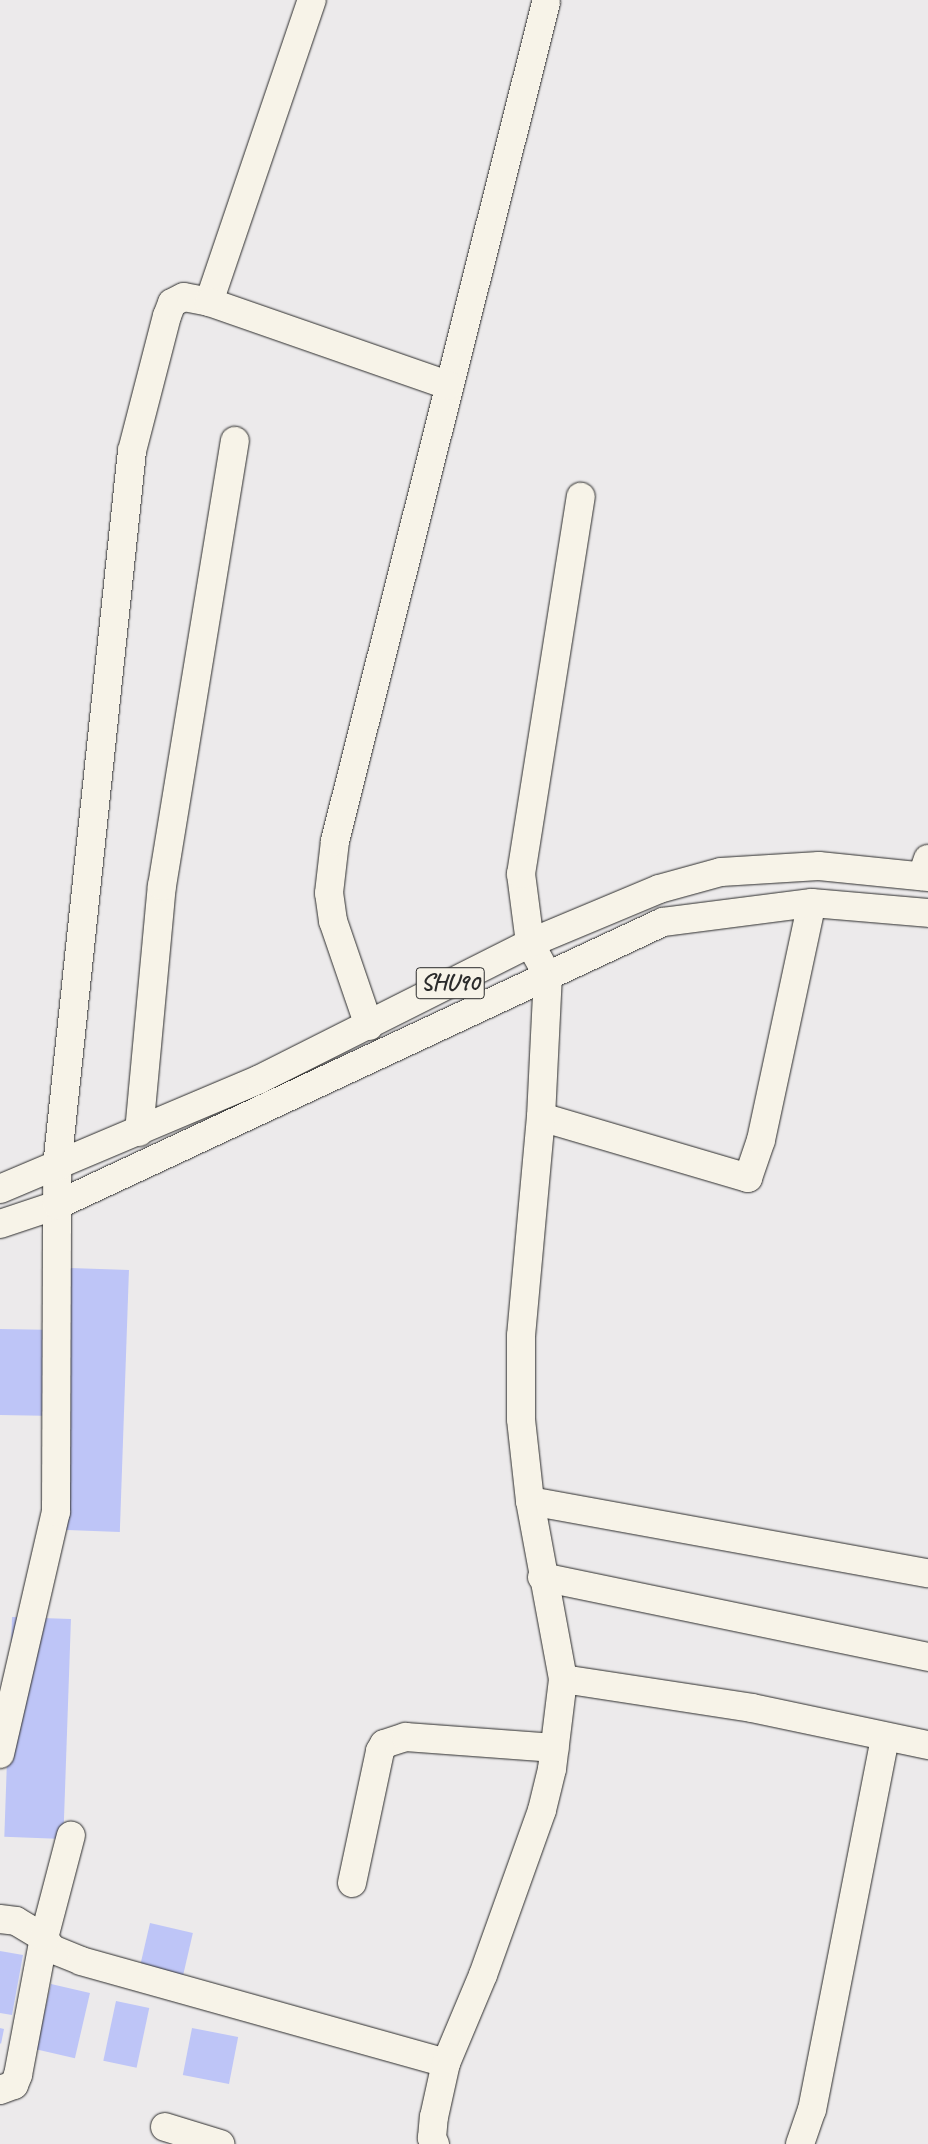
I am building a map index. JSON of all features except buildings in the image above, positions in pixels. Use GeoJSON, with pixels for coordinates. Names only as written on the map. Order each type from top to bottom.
{"type":"FeatureCollection","features":[{"type":"Feature","properties":{"kind":"street"},"geometry":{"type":"LineString","coordinates":[[209,302],[312,0]]}},
{"type":"Feature","properties":{"kind":"street"},"geometry":{"type":"LineString","coordinates":[[369,1026],[333,921],[329,893],[335,841],[448,385],[546,2]]}},
{"type":"Feature","properties":{"kind":"street"},"geometry":{"type":"LineString","coordinates":[[0,1754],[56,1512],[56,1168],[132,451],[172,303],[184,297],[209,302],[448,385]]}},
{"type":"Feature","properties":{"kind":"street"},"geometry":{"type":"LineString","coordinates":[[138,1132],[162,886],[235,441]]}},
{"type":"Feature","properties":{"kind":"street"},"geometry":{"type":"LineString","coordinates":[[435,2144],[432,2138],[434,2117],[446,2063],[520,1877],[542,1810],[555,1748],[563,1678],[542,1577],[530,1501],[521,1418],[521,1336],[541,1117],[548,976],[530,943],[521,874],[581,497]]}},
{"type":"Feature","properties":{"kind":"street","name":"SHU90"},"geometry":{"type":"LineString","coordinates":[[0,1189],[56,1168],[260,1079],[369,1026],[530,943],[659,889],[721,872],[819,866],[926,871]]}},
{"type":"Feature","properties":{"kind":"street"},"geometry":{"type":"LineString","coordinates":[[0,1224],[56,1206],[663,922],[812,903],[928,913]]}},
{"type":"Feature","properties":{"kind":"street"},"geometry":{"type":"LineString","coordinates":[[541,1117],[748,1178],[762,1140],[812,903]]}},
{"type":"Feature","properties":{"kind":"street"},"geometry":{"type":"LineString","coordinates":[[530,1501],[928,1572]]}},
{"type":"Feature","properties":{"kind":"street"},"geometry":{"type":"LineString","coordinates":[[542,1577],[928,1658]]}},
{"type":"Feature","properties":{"kind":"street"},"geometry":{"type":"LineString","coordinates":[[563,1678],[752,1708],[885,1738],[928,1745]]}},
{"type":"Feature","properties":{"kind":"street"},"geometry":{"type":"LineString","coordinates":[[352,1883],[380,1751],[384,1744],[406,1736],[555,1748]]}},
{"type":"Feature","properties":{"kind":"street"},"geometry":{"type":"LineString","coordinates":[[800,2144],[812,2110],[885,1738]]}},
{"type":"Feature","properties":{"kind":"street"},"geometry":{"type":"LineString","coordinates":[[0,2090],[14,2085],[18,2075],[44,1938],[71,1835]]}},
{"type":"Feature","properties":{"kind":"street"},"geometry":{"type":"LineString","coordinates":[[0,1919],[16,1921],[44,1938],[52,1948],[81,1961],[446,2063]]}},
{"type":"Feature","properties":{"kind":"street"},"geometry":{"type":"LineString","coordinates":[[165,2127],[220,2144]]}}]}
